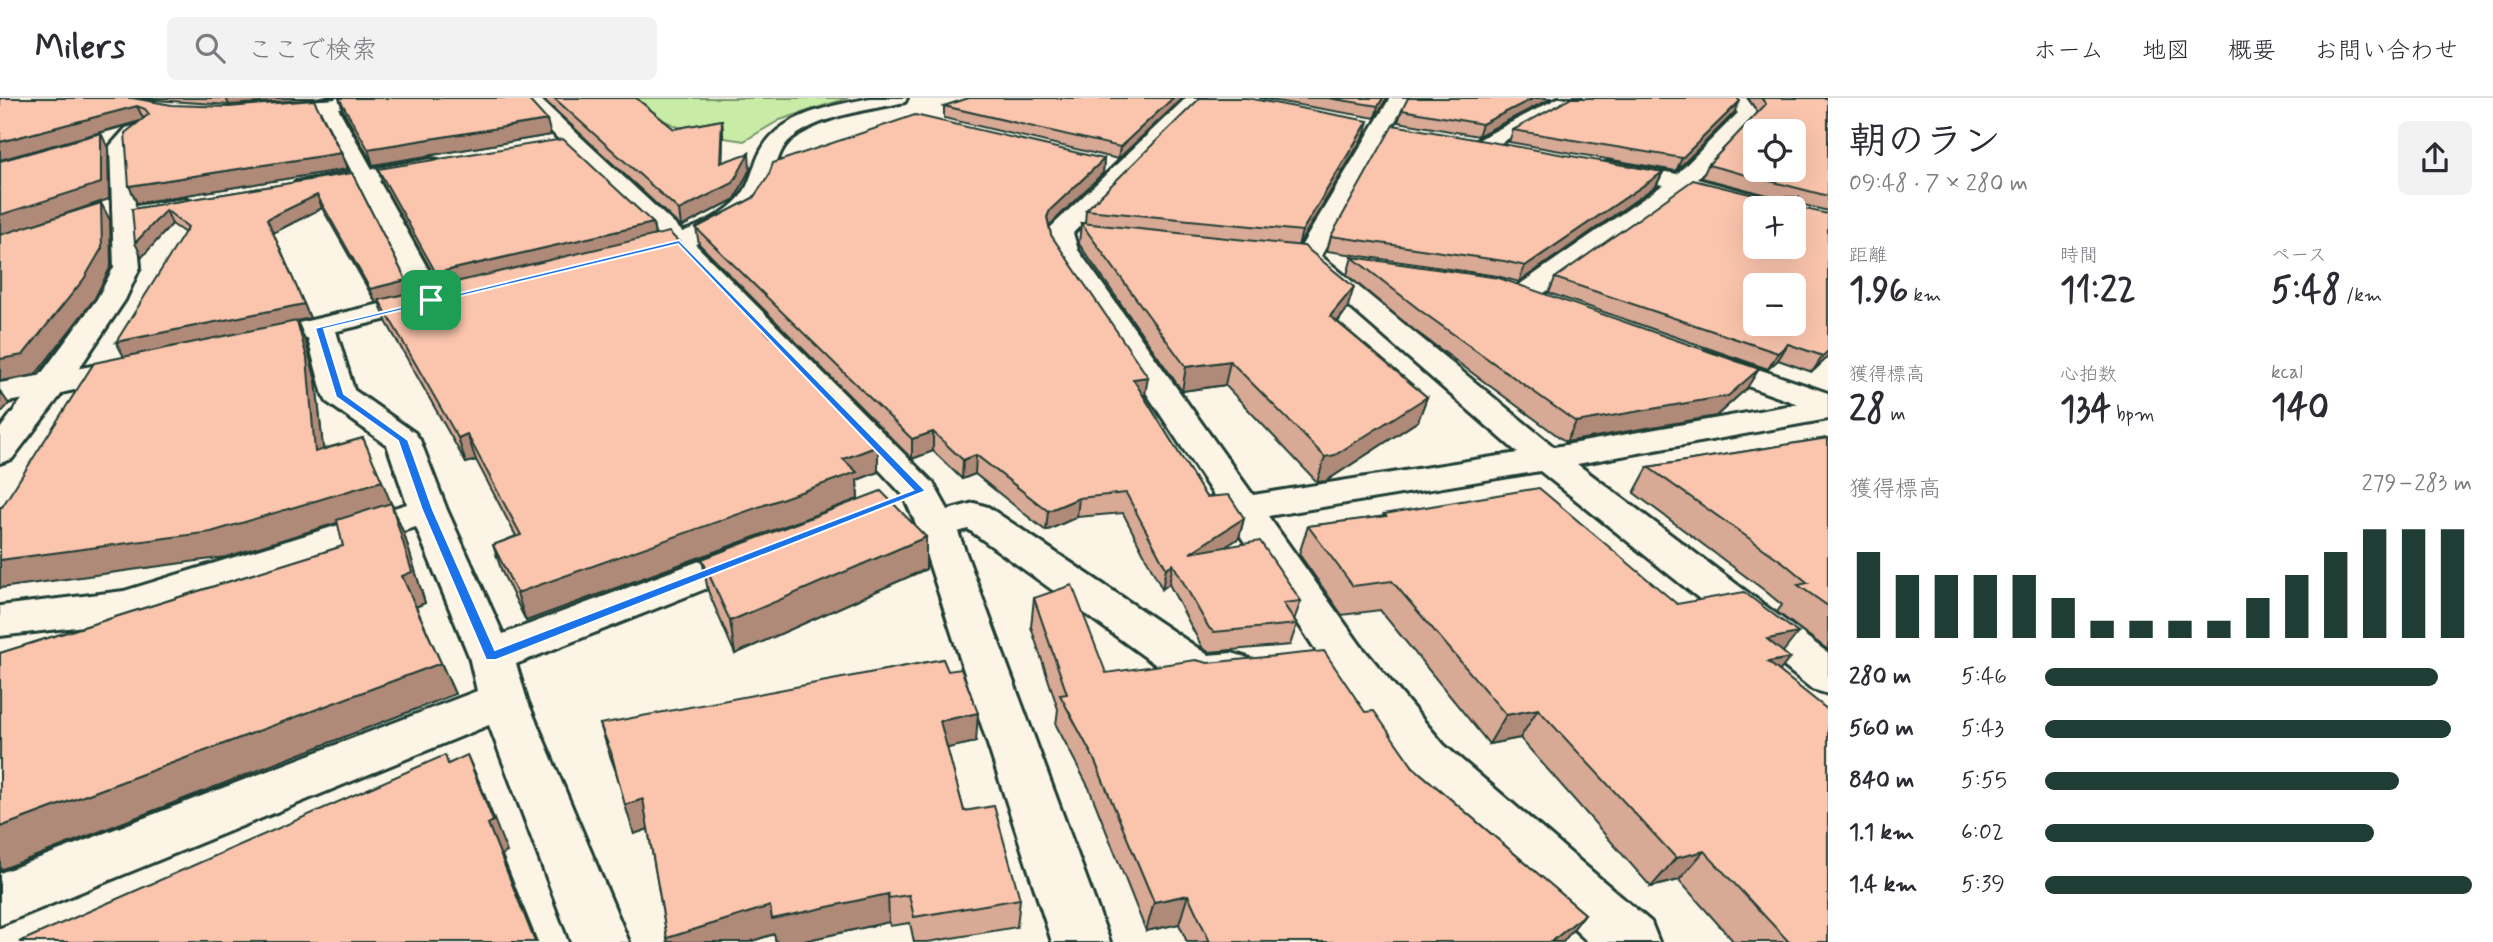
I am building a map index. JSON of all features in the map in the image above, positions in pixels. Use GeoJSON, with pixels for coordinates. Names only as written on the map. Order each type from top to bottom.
{"type":"FeatureCollection","features":[{"type":"Feature","properties":{"kind":"street"},"geometry":{"type":"LineString","coordinates":[[246,114],[327,106],[364,98]]}},
{"type":"Feature","properties":{"kind":"street"},"geometry":{"type":"LineString","coordinates":[[529,98],[570,141],[679,242],[928,508],[1081,942]]}},
{"type":"Feature","properties":{"kind":"street"},"geometry":{"type":"LineString","coordinates":[[601,260],[679,242],[745,206],[756,190],[770,151],[786,134],[819,118],[898,98]]}},
{"type":"Feature","properties":{"kind":"street"},"geometry":{"type":"LineString","coordinates":[[1197,98],[1109,166],[1065,250],[1242,508],[1306,662],[1426,759],[1630,942]]}},
{"type":"Feature","properties":{"kind":"street"},"geometry":{"type":"LineString","coordinates":[[1293,257],[1382,128],[1399,98]]}},
{"type":"Feature","properties":{"kind":"street"},"geometry":{"type":"LineString","coordinates":[[1481,146],[1572,98]]}},
{"type":"Feature","properties":{"kind":"street"},"geometry":{"type":"LineString","coordinates":[[1523,296],[1682,182],[1748,114],[1743,104],[1733,98]]}},
{"type":"Feature","properties":{"kind":"street"},"geometry":{"type":"LineString","coordinates":[[226,348],[444,297],[365,177],[327,106]]}},
{"type":"Feature","properties":{"kind":"street"},"geometry":{"type":"LineString","coordinates":[[0,452],[52,385],[111,300],[127,267],[116,211],[120,146],[131,132]]}},
{"type":"Feature","properties":{"kind":"street"},"geometry":{"type":"LineString","coordinates":[[543,146],[570,141]]}},
{"type":"Feature","properties":{"kind":"street"},"geometry":{"type":"LineString","coordinates":[[1457,142],[1508,151]]}},
{"type":"Feature","properties":{"kind":"street"},"geometry":{"type":"LineString","coordinates":[[285,190],[447,163]]}},
{"type":"Feature","properties":{"kind":"street"},"geometry":{"type":"LineString","coordinates":[[1588,165],[1682,182],[1743,198]]}},
{"type":"Feature","properties":{"kind":"street"},"geometry":{"type":"LineString","coordinates":[[116,211],[206,202]]}},
{"type":"Feature","properties":{"kind":"street"},"geometry":{"type":"LineString","coordinates":[[1293,257],[1361,267]]}},
{"type":"Feature","properties":{"kind":"street"},"geometry":{"type":"LineString","coordinates":[[1293,257],[1828,677]]}},
{"type":"Feature","properties":{"kind":"street"},"geometry":{"type":"LineString","coordinates":[[320,328],[340,395],[403,440],[428,510],[600,942]]}},
{"type":"Feature","properties":{"kind":"street"},"geometry":{"type":"LineString","coordinates":[[1675,350],[1828,407]]}},
{"type":"Feature","properties":{"kind":"street"},"geometry":{"type":"LineString","coordinates":[[0,393],[159,362]]}},
{"type":"Feature","properties":{"kind":"street"},"geometry":{"type":"LineString","coordinates":[[1242,508],[1547,459],[1828,407]]}},
{"type":"Feature","properties":{"kind":"street"},"geometry":{"type":"LineString","coordinates":[[881,506],[974,514],[1200,673],[1306,662]]}},
{"type":"Feature","properties":{"kind":"street"},"geometry":{"type":"LineString","coordinates":[[0,621],[126,606],[428,510]]}},
{"type":"Feature","properties":{"kind":"street"},"geometry":{"type":"LineString","coordinates":[[0,899],[497,678],[790,541]]}},
{"type":"Feature","properties":{"kind":"green space"},"geometry":{"type":"Polygon","coordinates":[[[613,98],[848,98],[780,120],[744,141],[692,133],[613,98]]]}},
{"type":"Feature","properties":{"kind":"building"},"geometry":{"type":"Polygon","coordinates":[[[0,98],[132,98],[172,105],[229,107],[314,100],[341,153],[129,186],[125,133],[149,114],[145,109],[137,106],[0,142],[0,98]]]}},
{"type":"Feature","properties":{"kind":"building"},"geometry":{"type":"Polygon","coordinates":[[[339,98],[527,98],[547,120],[368,149],[339,98]]]}},
{"type":"Feature","properties":{"kind":"building"},"geometry":{"type":"Polygon","coordinates":[[[554,98],[636,98],[674,129],[722,120],[720,163],[749,153],[733,183],[679,210],[554,98]]]}},
{"type":"Feature","properties":{"kind":"building"},"geometry":{"type":"Polygon","coordinates":[[[969,98],[1173,98],[1120,147],[944,106],[969,98]]]}},
{"type":"Feature","properties":{"kind":"building"},"geometry":{"type":"Polygon","coordinates":[[[1200,98],[1247,98],[1368,121],[1302,231],[1086,210],[1200,98]]]}},
{"type":"Feature","properties":{"kind":"building"},"geometry":{"type":"Polygon","coordinates":[[[1328,98],[1383,98],[1378,106],[1328,98]]]}},
{"type":"Feature","properties":{"kind":"building"},"geometry":{"type":"Polygon","coordinates":[[[1408,98],[1534,98],[1482,124],[1402,110],[1408,98]]]}},
{"type":"Feature","properties":{"kind":"building"},"geometry":{"type":"Polygon","coordinates":[[[1571,98],[1737,98],[1740,101],[1682,158],[1513,130],[1571,98]]]}},
{"type":"Feature","properties":{"kind":"building"},"geometry":{"type":"Polygon","coordinates":[[[1761,98],[1828,98],[1828,196],[1774,182],[1806,182],[1806,119],[1752,119],[1766,104],[1761,98]]]}},
{"type":"Feature","properties":{"kind":"building"},"geometry":{"type":"Polygon","coordinates":[[[915,115],[1104,159],[1050,210],[1047,217],[1051,235],[1148,377],[1133,379],[1206,497],[1229,495],[1244,518],[1190,553],[1260,541],[1301,601],[1283,603],[1297,624],[1214,632],[1209,628],[1173,564],[1166,568],[1126,493],[1079,498],[1048,511],[976,455],[963,460],[933,432],[912,439],[696,228],[753,198],[768,177],[773,163],[915,115]]]}},
{"type":"Feature","properties":{"kind":"building"},"geometry":{"type":"Polygon","coordinates":[[[1393,125],[1663,172],[1525,266],[1331,236],[1393,125]]]}},
{"type":"Feature","properties":{"kind":"building"},"geometry":{"type":"Polygon","coordinates":[[[1743,128],[1743,174],[1708,165],[1743,128]]]}},
{"type":"Feature","properties":{"kind":"building"},"geometry":{"type":"Polygon","coordinates":[[[101,133],[101,183],[0,215],[0,161],[101,133]]]}},
{"type":"Feature","properties":{"kind":"building"},"geometry":{"type":"Polygon","coordinates":[[[563,139],[653,223],[436,273],[378,169],[563,139]]]}},
{"type":"Feature","properties":{"kind":"building"},"geometry":{"type":"Polygon","coordinates":[[[352,173],[406,280],[370,289],[317,195],[267,219],[304,304],[116,342],[188,227],[166,210],[135,243],[132,209],[352,173]]]}},
{"type":"Feature","properties":{"kind":"building"},"geometry":{"type":"Polygon","coordinates":[[[1693,180],[1758,196],[1743,196],[1743,259],[1806,259],[1806,209],[1828,214],[1828,351],[1823,356],[1788,344],[1778,353],[1555,278],[1693,180]]]}},
{"type":"Feature","properties":{"kind":"building"},"geometry":{"type":"Polygon","coordinates":[[[101,203],[102,248],[84,279],[23,355],[0,359],[0,235],[101,203]]]}},
{"type":"Feature","properties":{"kind":"building"},"geometry":{"type":"Polygon","coordinates":[[[1081,223],[1304,246],[1354,287],[1330,316],[1427,397],[1335,455],[1325,457],[1230,361],[1186,367],[1081,223]]]}},
{"type":"Feature","properties":{"kind":"building"},"geometry":{"type":"Polygon","coordinates":[[[669,232],[878,446],[843,459],[857,472],[517,593],[493,545],[521,535],[467,434],[458,438],[379,300],[669,232]]]}},
{"type":"Feature","properties":{"kind":"building"},"geometry":{"type":"Polygon","coordinates":[[[1352,257],[1499,278],[1759,369],[1728,396],[1576,422],[1421,311],[1352,257]]]}},
{"type":"Feature","properties":{"kind":"building"},"geometry":{"type":"Polygon","coordinates":[[[297,321],[307,358],[315,452],[363,438],[382,481],[211,532],[0,560],[0,507],[94,363],[297,321]]]}},
{"type":"Feature","properties":{"kind":"building"},"geometry":{"type":"Polygon","coordinates":[[[1828,438],[1828,606],[1798,585],[1808,583],[1784,563],[1648,467],[1828,438]]]}},
{"type":"Feature","properties":{"kind":"building"},"geometry":{"type":"Polygon","coordinates":[[[1539,488],[1677,604],[1744,592],[1798,633],[1767,639],[1790,658],[1768,662],[1828,710],[1828,942],[1789,942],[1704,851],[1676,858],[1538,709],[1506,715],[1392,581],[1353,586],[1308,526],[1386,516],[1384,514],[1539,488]]]}},
{"type":"Feature","properties":{"kind":"building"},"geometry":{"type":"Polygon","coordinates":[[[881,491],[926,537],[730,621],[702,559],[881,491]]]}},
{"type":"Feature","properties":{"kind":"building"},"geometry":{"type":"Polygon","coordinates":[[[391,503],[412,572],[402,576],[441,663],[0,827],[0,653],[343,546],[337,520],[391,503]]]}},
{"type":"Feature","properties":{"kind":"building"},"geometry":{"type":"Polygon","coordinates":[[[1072,585],[1106,673],[1196,660],[1208,663],[1324,651],[1365,712],[1374,711],[1413,767],[1585,914],[1551,942],[1210,942],[1188,895],[1154,902],[1094,759],[1060,695],[1067,694],[1034,598],[1072,585]]]}},
{"type":"Feature","properties":{"kind":"building"},"geometry":{"type":"Polygon","coordinates":[[[943,659],[948,671],[961,669],[978,713],[940,721],[964,811],[994,806],[1020,899],[914,917],[909,895],[889,898],[888,894],[772,919],[770,906],[667,938],[643,799],[625,805],[611,752],[600,724],[943,659]]]}},
{"type":"Feature","properties":{"kind":"building"},"geometry":{"type":"Polygon","coordinates":[[[445,755],[448,764],[467,755],[493,821],[488,824],[535,942],[19,942],[445,755]]]}},
{"type":"Feature","properties":{"kind":"route"},"geometry":{"type":"LineString","coordinates":[[679,242],[920,491],[491,656],[428,510],[403,440],[340,395],[320,328],[431,300],[679,242]]}}]}
